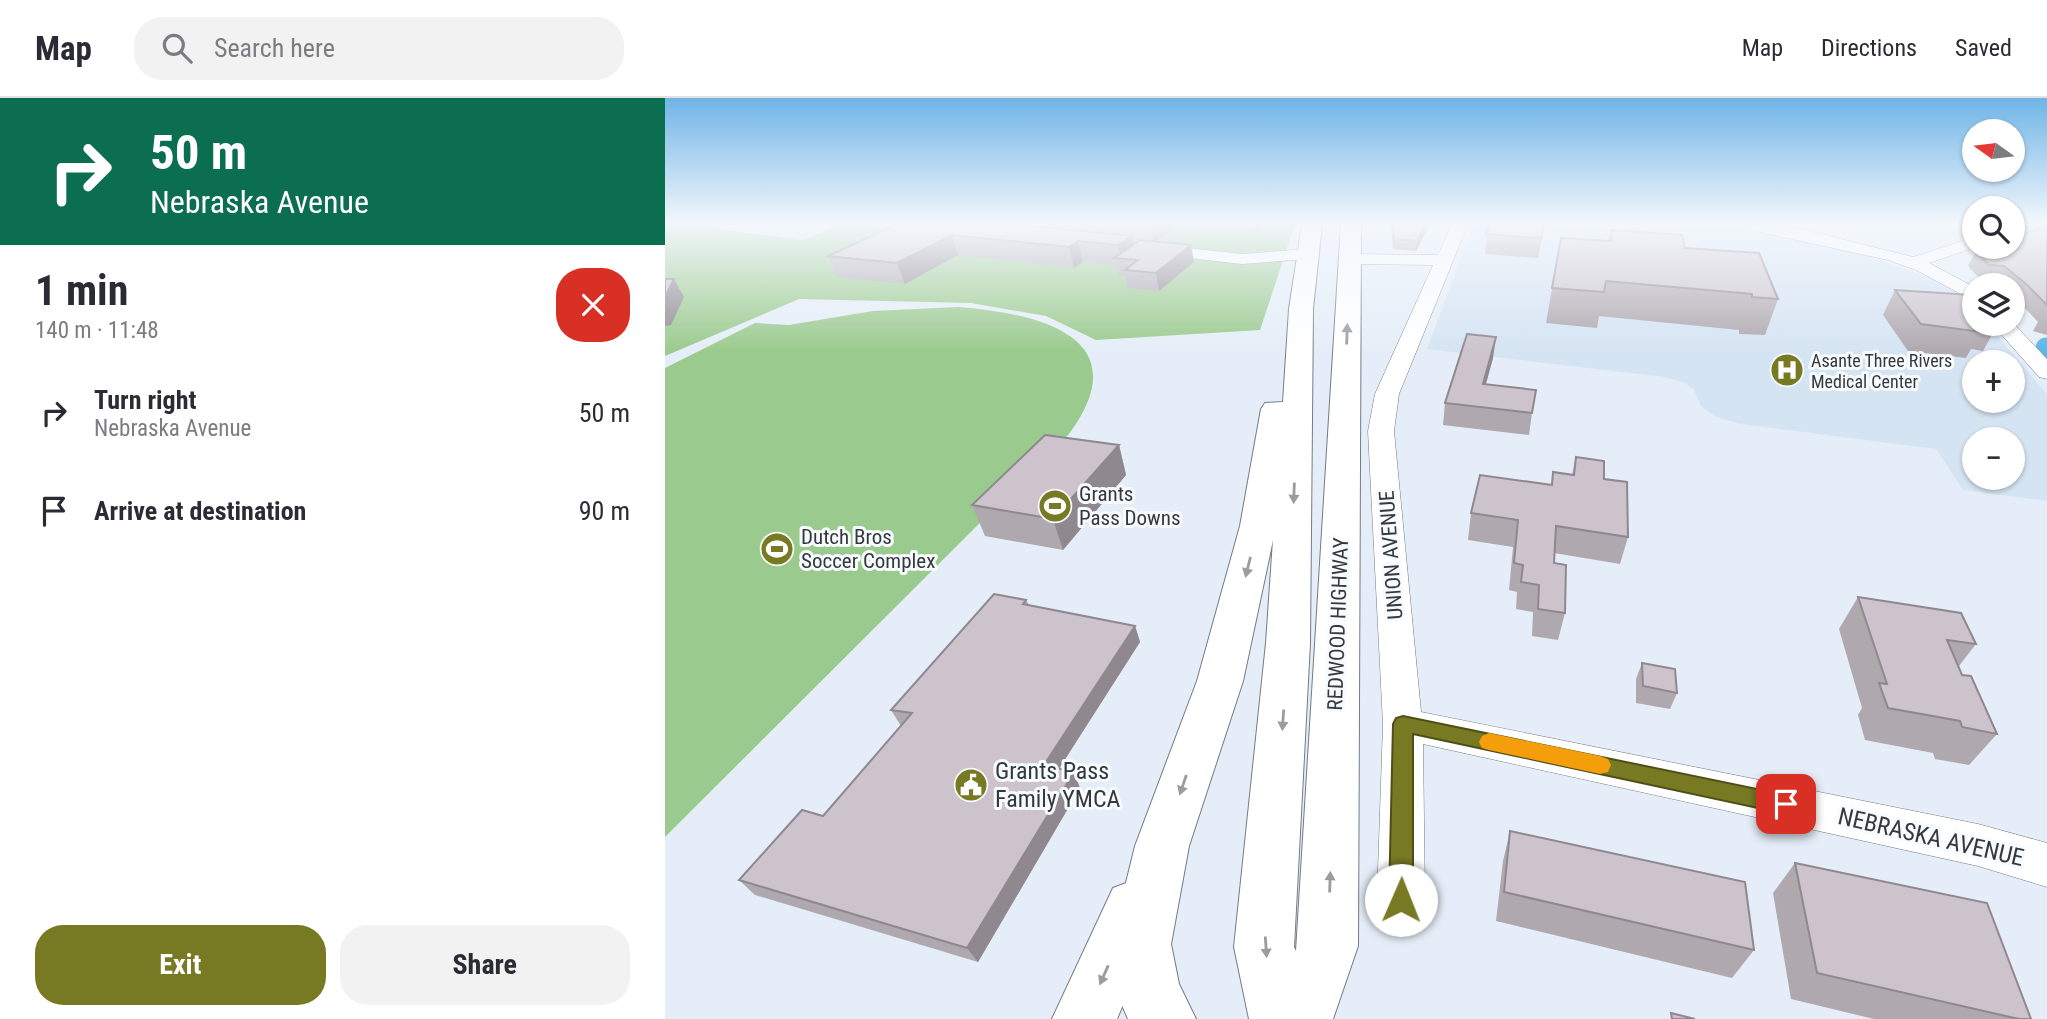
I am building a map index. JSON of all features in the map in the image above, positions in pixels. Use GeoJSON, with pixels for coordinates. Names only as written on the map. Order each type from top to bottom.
{"type":"FeatureCollection","features":[{"type":"Feature","properties":{"kind":"main road"},"geometry":{"type":"LineString","coordinates":[[1084,1019],[1161,846],[1220,681],[1258,527],[1289,338],[1317,267]]}},
{"type":"Feature","properties":{"kind":"main road"},"geometry":{"type":"LineString","coordinates":[[1281,1019],[1264,947],[1320,267]]}},
{"type":"Feature","properties":{"kind":"main road","name":"REDWOOD HIGHWAY"},"geometry":{"type":"LineString","coordinates":[[1301,1019],[1328,946],[1321,267]]}},
{"type":"Feature","properties":{"kind":"main road"},"geometry":{"type":"LineString","coordinates":[[1161,846],[1141,944],[1150,996],[1164,1019]]}},
{"type":"Feature","properties":{"kind":"street","name":"UNION AVENUE"},"geometry":{"type":"LineString","coordinates":[[1401,900],[1403,724],[1381,431],[1387,394],[1442,267]]}},
{"type":"Feature","properties":{"kind":"street"},"geometry":{"type":"LineString","coordinates":[[1920,267],[1962,288]]}},
{"type":"Feature","properties":{"kind":"street"},"geometry":{"type":"LineString","coordinates":[[2013,336],[2047,372]]}},
{"type":"Feature","properties":{"kind":"street","name":"NEBRASKA AVENUE"},"geometry":{"type":"LineString","coordinates":[[1403,724],[1978,845],[2047,865]]}},
{"type":"Feature","properties":{"kind":"shaded area","name":"Asante Three Rivers Medical Center"},"geometry":{"type":"Polygon","coordinates":[[[1458,267],[1899,267],[1922,275],[1962,297],[1962,336],[1997,336],[2009,350],[1962,350],[1962,413],[2025,413],[2025,368],[2047,394],[2047,501],[1963,490],[2025,490],[2025,427],[1962,427],[1962,488],[1936,449],[1740,424],[1714,416],[1701,406],[1694,390],[1685,383],[1664,377],[1427,349],[1458,267]]]}},
{"type":"Feature","properties":{"kind":"green space"},"geometry":{"type":"Polygon","coordinates":[[[665,267],[1281,267],[1260,330],[1096,340],[1046,316],[971,303],[799,299],[665,356],[665,267]]]}},
{"type":"Feature","properties":{"kind":"green space","name":"Dutch Bros Soccer Complex"},"geometry":{"type":"Polygon","coordinates":[[[958,307],[1018,316],[1046,324],[1070,336],[1086,352],[1093,374],[1088,401],[1069,434],[665,837],[665,368],[755,323],[789,325],[873,311],[958,307]]]}},
{"type":"Feature","properties":{"kind":"building"},"geometry":{"type":"Polygon","coordinates":[[[1129,267],[1164,267],[1156,273],[1125,270],[1129,267]]]}},
{"type":"Feature","properties":{"kind":"building"},"geometry":{"type":"Polygon","coordinates":[[[1556,267],[1765,267],[1778,299],[1752,297],[1752,294],[1606,281],[1604,292],[1552,288],[1556,267]]]}},
{"type":"Feature","properties":{"kind":"building"},"geometry":{"type":"Polygon","coordinates":[[[2005,267],[2047,267],[2047,305],[2025,283],[2025,273],[2013,273],[2005,267]]]}},
{"type":"Feature","properties":{"kind":"building"},"geometry":{"type":"Polygon","coordinates":[[[665,279],[674,279],[665,297],[665,279]]]}},
{"type":"Feature","properties":{"kind":"building"},"geometry":{"type":"Polygon","coordinates":[[[1895,290],[1962,294],[1962,329],[1921,324],[1895,290]]]}},
{"type":"Feature","properties":{"kind":"building"},"geometry":{"type":"Polygon","coordinates":[[[1467,334],[1496,337],[1483,384],[1536,390],[1532,413],[1445,403],[1467,334]]]}},
{"type":"Feature","properties":{"kind":"building"},"geometry":{"type":"Polygon","coordinates":[[[1045,435],[1119,445],[1053,519],[972,505],[1045,435]]]}},
{"type":"Feature","properties":{"kind":"building"},"geometry":{"type":"Polygon","coordinates":[[[1576,457],[1604,461],[1604,479],[1627,482],[1628,537],[1556,526],[1554,563],[1566,565],[1565,613],[1538,609],[1539,585],[1521,582],[1523,565],[1514,563],[1518,520],[1471,513],[1480,475],[1552,485],[1553,472],[1574,475],[1576,457]]]}},
{"type":"Feature","properties":{"kind":"building","name":"Grants Pass Family YMCA"},"geometry":{"type":"Polygon","coordinates":[[[994,594],[1026,600],[1023,604],[1135,626],[1044,765],[1074,772],[967,948],[739,880],[802,810],[823,816],[912,713],[891,710],[994,594]]]}},
{"type":"Feature","properties":{"kind":"building"},"geometry":{"type":"Polygon","coordinates":[[[1858,597],[1961,613],[1976,644],[1947,640],[1962,675],[1971,676],[1997,734],[1962,727],[1960,721],[1888,708],[1879,683],[1887,684],[1858,597]]]}},
{"type":"Feature","properties":{"kind":"building"},"geometry":{"type":"Polygon","coordinates":[[[1642,663],[1675,669],[1677,693],[1643,686],[1642,663]]]}},
{"type":"Feature","properties":{"kind":"building"},"geometry":{"type":"Polygon","coordinates":[[[1510,831],[1745,882],[1754,950],[1504,892],[1510,831]]]}},
{"type":"Feature","properties":{"kind":"building"},"geometry":{"type":"Polygon","coordinates":[[[1795,863],[1987,903],[2031,1019],[2019,1019],[1817,973],[1795,863]]]}},
{"type":"Feature","properties":{"kind":"building"},"geometry":{"type":"Polygon","coordinates":[[[1671,1013],[1695,1019],[1672,1019],[1671,1013]]]}},
{"type":"Feature","properties":{"kind":"slow traffic"},"geometry":{"type":"LineString","coordinates":[[1489,742],[1600,765]]}},
{"type":"Feature","properties":{"kind":"place","name":"Asante Three Rivers Medical Center"},"geometry":{"type":"Point","coordinates":[1787,370]}},
{"type":"Feature","properties":{"kind":"place","name":"Grants Pass Downs"},"geometry":{"type":"Point","coordinates":[1055,506]}},
{"type":"Feature","properties":{"kind":"place","name":"Dutch Bros Soccer Complex"},"geometry":{"type":"Point","coordinates":[777,549]}},
{"type":"Feature","properties":{"kind":"place","name":"Grants Pass Family YMCA"},"geometry":{"type":"Point","coordinates":[971,785]}},
{"type":"Feature","properties":{"kind":"route"},"geometry":{"type":"LineString","coordinates":[[1401,900],[1403,724],[1786,804]]}}]}
